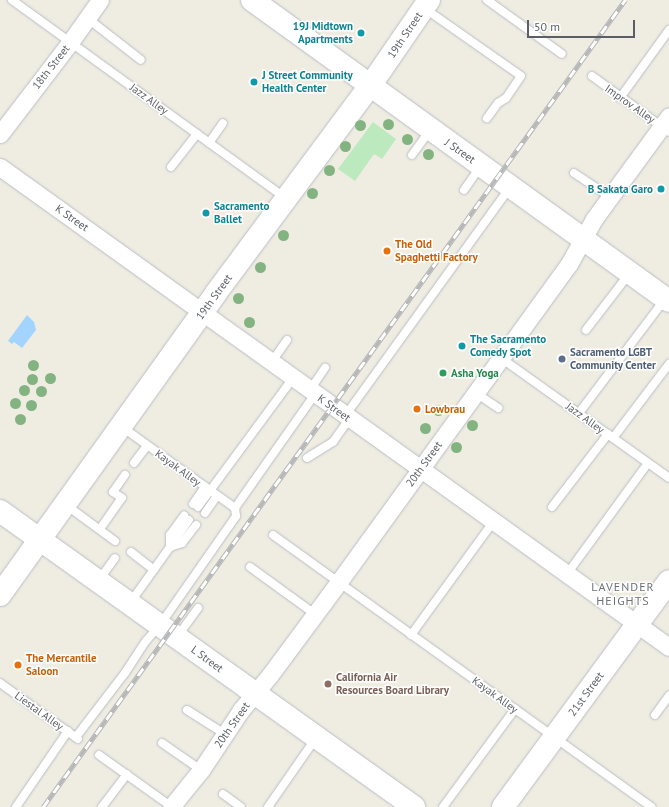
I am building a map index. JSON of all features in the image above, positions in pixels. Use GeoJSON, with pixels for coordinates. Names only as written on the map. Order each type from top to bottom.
{"type":"FeatureCollection","features":[{"type":"Feature","properties":{"kind":"main road","name":"J Street"},"geometry":{"type":"LineString","coordinates":[[252,0],[667,300]]}},
{"type":"Feature","properties":{"kind":"main road","name":"19th Street"},"geometry":{"type":"LineString","coordinates":[[0,595],[203,312],[370,86],[426,4]]}},
{"type":"Feature","properties":{"kind":"main road","name":"L Street"},"geometry":{"type":"LineString","coordinates":[[0,511],[414,807]]}},
{"type":"Feature","properties":{"kind":"main road","name":"21st Street"},"geometry":{"type":"LineString","coordinates":[[503,807],[669,581]]}},
{"type":"Feature","properties":{"kind":"street","name":"18th Street"},"geometry":{"type":"LineString","coordinates":[[0,134],[71,42],[100,0]]}},
{"type":"Feature","properties":{"kind":"street","name":"20th Street"},"geometry":{"type":"LineString","coordinates":[[172,807],[202,770],[225,734],[338,583],[476,393],[569,264],[582,239],[610,197],[666,125]]}},
{"type":"Feature","properties":{"kind":"street","name":"K Street"},"geometry":{"type":"LineString","coordinates":[[0,168],[669,647]]}},
{"type":"Feature","properties":{"kind":"lane","name":"Jazz Alley"},"geometry":{"type":"LineString","coordinates":[[12,0],[287,199]]}},
{"type":"Feature","properties":{"kind":"lane"},"geometry":{"type":"LineString","coordinates":[[487,0],[562,54]]}},
{"type":"Feature","properties":{"kind":"lane"},"geometry":{"type":"LineString","coordinates":[[426,4],[521,76],[506,98],[498,103],[487,118]]}},
{"type":"Feature","properties":{"kind":"lane"},"geometry":{"type":"LineString","coordinates":[[87,18],[141,60]]}},
{"type":"Feature","properties":{"kind":"lane"},"geometry":{"type":"LineString","coordinates":[[620,98],[669,30]]}},
{"type":"Feature","properties":{"kind":"lane","name":"Improv Alley"},"geometry":{"type":"LineString","coordinates":[[592,76],[620,98],[666,125]]}},
{"type":"Feature","properties":{"kind":"lane"},"geometry":{"type":"LineString","coordinates":[[209,143],[223,123]]}},
{"type":"Feature","properties":{"kind":"lane"},"geometry":{"type":"LineString","coordinates":[[412,155],[430,130]]}},
{"type":"Feature","properties":{"kind":"lane"},"geometry":{"type":"LineString","coordinates":[[171,167],[197,134]]}},
{"type":"Feature","properties":{"kind":"lane"},"geometry":{"type":"LineString","coordinates":[[464,190],[481,166]]}},
{"type":"Feature","properties":{"kind":"lane"},"geometry":{"type":"LineString","coordinates":[[574,173],[610,197]]}},
{"type":"Feature","properties":{"kind":"lane"},"geometry":{"type":"LineString","coordinates":[[307,458],[333,442],[347,417],[510,186]]}},
{"type":"Feature","properties":{"kind":"lane"},"geometry":{"type":"LineString","coordinates":[[586,330],[629,273]]}},
{"type":"Feature","properties":{"kind":"lane"},"geometry":{"type":"LineString","coordinates":[[579,413],[667,300]]}},
{"type":"Feature","properties":{"kind":"lane"},"geometry":{"type":"LineString","coordinates":[[271,363],[287,340]]}},
{"type":"Feature","properties":{"kind":"lane","name":"Jazz Alley"},"geometry":{"type":"LineString","coordinates":[[501,358],[669,478]]}},
{"type":"Feature","properties":{"kind":"lane"},"geometry":{"type":"LineString","coordinates":[[552,507],[669,364]]}},
{"type":"Feature","properties":{"kind":"lane"},"geometry":{"type":"LineString","coordinates":[[160,624],[236,516],[235,508],[312,392],[325,368]]}},
{"type":"Feature","properties":{"kind":"lane"},"geometry":{"type":"LineString","coordinates":[[195,506],[293,378]]}},
{"type":"Feature","properties":{"kind":"lane"},"geometry":{"type":"LineString","coordinates":[[476,393],[498,408]]}},
{"type":"Feature","properties":{"kind":"lane","name":"Kayak Alley"},"geometry":{"type":"LineString","coordinates":[[121,427],[177,470],[235,508]]}},
{"type":"Feature","properties":{"kind":"lane"},"geometry":{"type":"LineString","coordinates":[[134,463],[147,446]]}},
{"type":"Feature","properties":{"kind":"lane"},"geometry":{"type":"LineString","coordinates":[[567,574],[648,463]]}},
{"type":"Feature","properties":{"kind":"lane"},"geometry":{"type":"LineString","coordinates":[[100,529],[122,498],[113,492],[125,475]]}},
{"type":"Feature","properties":{"kind":"lane"},"geometry":{"type":"LineString","coordinates":[[205,513],[217,496]]}},
{"type":"Feature","properties":{"kind":"lane"},"geometry":{"type":"LineString","coordinates":[[66,505],[115,540]]}},
{"type":"Feature","properties":{"kind":"lane"},"geometry":{"type":"LineString","coordinates":[[130,604],[170,546],[170,535],[186,518]]}},
{"type":"Feature","properties":{"kind":"lane"},"geometry":{"type":"LineString","coordinates":[[411,635],[493,522]]}},
{"type":"Feature","properties":{"kind":"lane"},"geometry":{"type":"LineString","coordinates":[[170,546],[182,543],[196,525]]}},
{"type":"Feature","properties":{"kind":"lane","name":"Kayak Alley"},"geometry":{"type":"LineString","coordinates":[[273,535],[411,635],[509,712],[554,737],[651,807]]}},
{"type":"Feature","properties":{"kind":"lane"},"geometry":{"type":"LineString","coordinates":[[131,552],[154,570]]}},
{"type":"Feature","properties":{"kind":"lane"},"geometry":{"type":"LineString","coordinates":[[98,582],[115,558]]}},
{"type":"Feature","properties":{"kind":"lane"},"geometry":{"type":"LineString","coordinates":[[250,567],[315,614]]}},
{"type":"Feature","properties":{"kind":"lane"},"geometry":{"type":"LineString","coordinates":[[177,637],[198,608]]}},
{"type":"Feature","properties":{"kind":"lane","name":"Liestal Alley"},"geometry":{"type":"LineString","coordinates":[[0,683],[77,738],[160,624]]}},
{"type":"Feature","properties":{"kind":"lane"},"geometry":{"type":"LineString","coordinates":[[655,715],[669,696]]}},
{"type":"Feature","properties":{"kind":"lane"},"geometry":{"type":"LineString","coordinates":[[187,710],[225,734]]}},
{"type":"Feature","properties":{"kind":"lane"},"geometry":{"type":"LineString","coordinates":[[443,807],[509,712]]}},
{"type":"Feature","properties":{"kind":"lane"},"geometry":{"type":"LineString","coordinates":[[16,807],[68,731]]}},
{"type":"Feature","properties":{"kind":"lane"},"geometry":{"type":"LineString","coordinates":[[268,807],[316,737]]}},
{"type":"Feature","properties":{"kind":"lane"},"geometry":{"type":"LineString","coordinates":[[162,744],[202,770]]}},
{"type":"Feature","properties":{"kind":"lane"},"geometry":{"type":"LineString","coordinates":[[99,754],[172,807]]}},
{"type":"Feature","properties":{"kind":"lane"},"geometry":{"type":"LineString","coordinates":[[102,807],[127,774]]}},
{"type":"Feature","properties":{"kind":"lane"},"geometry":{"type":"LineString","coordinates":[[223,794],[241,807]]}},
{"type":"Feature","properties":{"kind":"green space"},"geometry":{"type":"Polygon","coordinates":[[[373,122],[396,139],[382,159],[374,154],[355,181],[338,169],[373,122]]]}},
{"type":"Feature","properties":{"kind":"water"},"geometry":{"type":"Polygon","coordinates":[[[27,315],[34,322],[36,330],[22,348],[14,342],[12,344],[8,341],[27,315]]]}},
{"type":"Feature","properties":{"kind":"railway"},"geometry":{"type":"LineString","coordinates":[[43,807],[625,0]]}},
{"type":"Feature","properties":{"kind":"place","name":"19J Midtown Apartments"},"geometry":{"type":"Point","coordinates":[361,33]}},
{"type":"Feature","properties":{"kind":"place","name":"J Street Community Health Center"},"geometry":{"type":"Point","coordinates":[254,82]}},
{"type":"Feature","properties":{"kind":"place","name":"B Sakata Garo"},"geometry":{"type":"Point","coordinates":[661,189]}},
{"type":"Feature","properties":{"kind":"place","name":"Sacramento Ballet"},"geometry":{"type":"Point","coordinates":[206,213]}},
{"type":"Feature","properties":{"kind":"place","name":"The Old Spaghetti Factory"},"geometry":{"type":"Point","coordinates":[387,251]}},
{"type":"Feature","properties":{"kind":"place","name":"The Sacramento Comedy Spot"},"geometry":{"type":"Point","coordinates":[462,346]}},
{"type":"Feature","properties":{"kind":"place","name":"Sacramento LGBT Community Center"},"geometry":{"type":"Point","coordinates":[562,359]}},
{"type":"Feature","properties":{"kind":"place","name":"Asha Yoga"},"geometry":{"type":"Point","coordinates":[443,373]}},
{"type":"Feature","properties":{"kind":"place","name":"Lowbrau"},"geometry":{"type":"Point","coordinates":[417,409]}},
{"type":"Feature","properties":{"kind":"place","name":"The Mercantile Saloon"},"geometry":{"type":"Point","coordinates":[18,665]}},
{"type":"Feature","properties":{"kind":"place","name":"California Air Resources Board Library"},"geometry":{"type":"Point","coordinates":[328,684]}},
{"type":"Feature","properties":{"kind":"district","name":"LAVENDER HEIGHTS"},"geometry":{"type":"Point","coordinates":[623,594]}}]}
